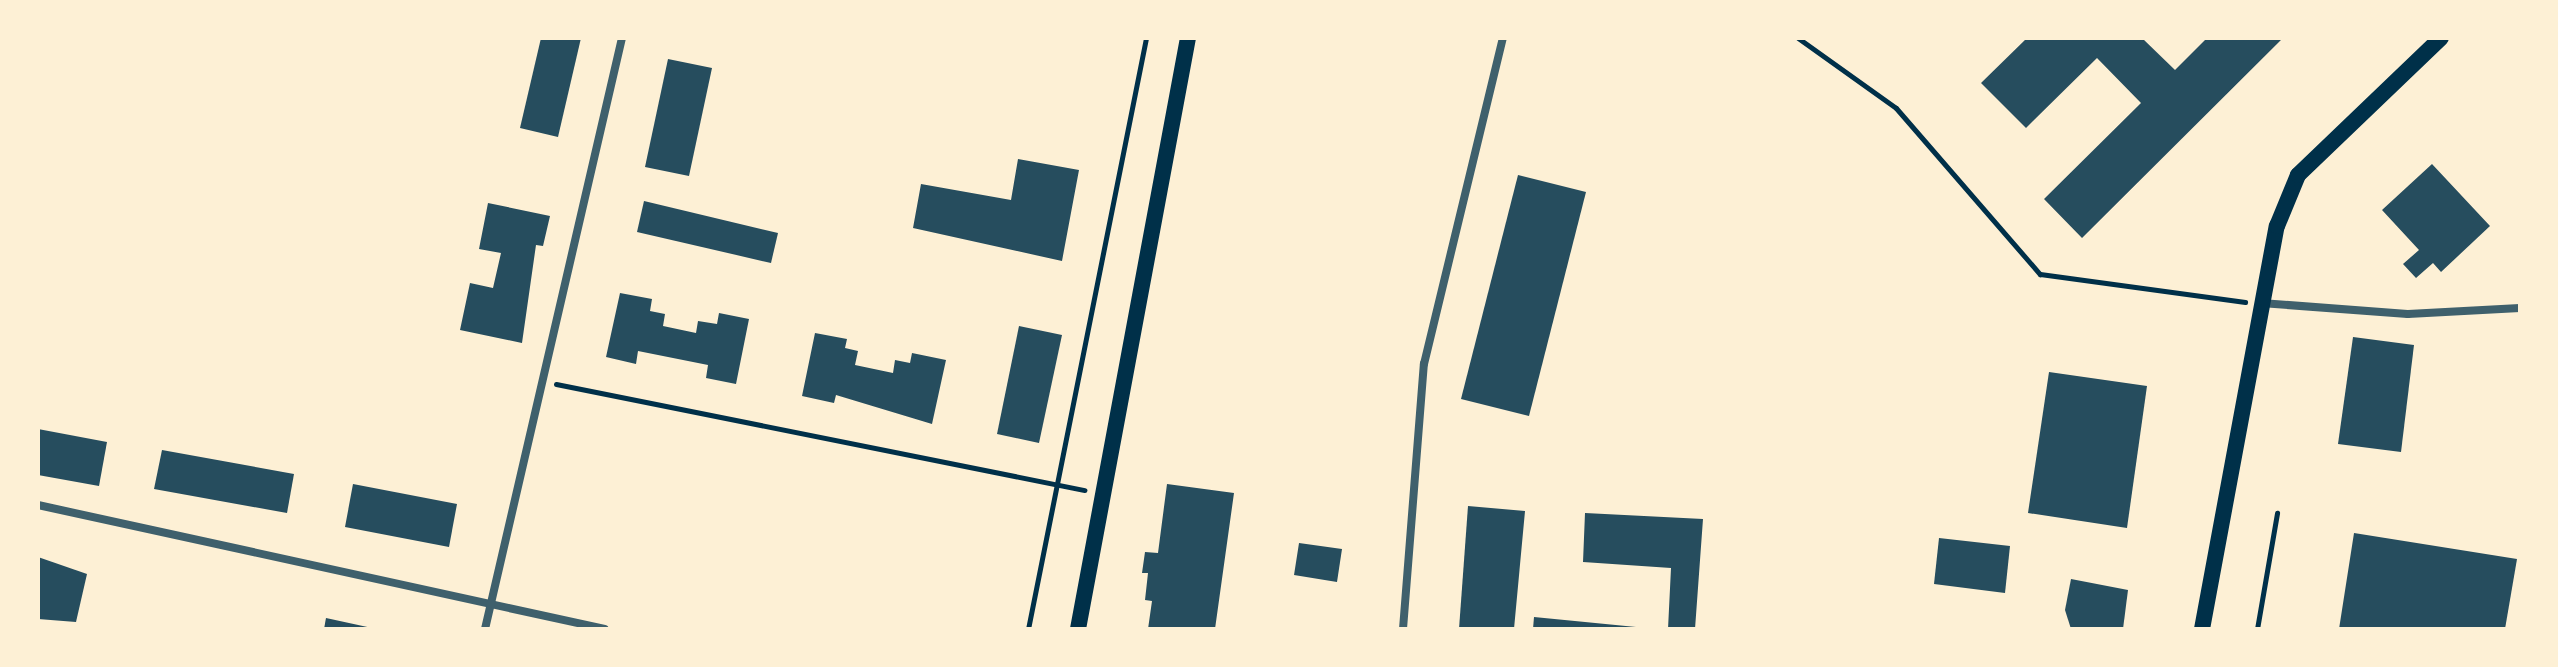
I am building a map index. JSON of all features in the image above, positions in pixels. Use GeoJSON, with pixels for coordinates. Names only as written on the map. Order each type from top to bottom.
{"type":"FeatureCollection","features":[{"type":"Feature","properties":{"kind":"main road"},"geometry":{"type":"LineString","coordinates":[[1078,629],[1188,38]]}},
{"type":"Feature","properties":{"kind":"main road"},"geometry":{"type":"LineString","coordinates":[[2202,629],[2260,303],[2277,226],[2298,175],[2441,38]]}},
{"type":"Feature","properties":{"kind":"street"},"geometry":{"type":"LineString","coordinates":[[485,629],[622,38]]}},
{"type":"Feature","properties":{"kind":"street"},"geometry":{"type":"LineString","coordinates":[[1403,629],[1424,364],[1503,38]]}},
{"type":"Feature","properties":{"kind":"street"},"geometry":{"type":"LineString","coordinates":[[2260,303],[2408,314],[2520,308]]}},
{"type":"Feature","properties":{"kind":"street"},"geometry":{"type":"LineString","coordinates":[[38,505],[605,629]]}},
{"type":"Feature","properties":{"kind":"path"},"geometry":{"type":"LineString","coordinates":[[1028,629],[1146,38]]}},
{"type":"Feature","properties":{"kind":"path"},"geometry":{"type":"LineString","coordinates":[[1798,38],[1896,108],[2040,274],[2260,303]]}},
{"type":"Feature","properties":{"kind":"path"},"geometry":{"type":"LineString","coordinates":[[543,381],[1103,493]]}},
{"type":"Feature","properties":{"kind":"path"},"geometry":{"type":"LineString","coordinates":[[2257,629],[2277,513]]}},
{"type":"Feature","properties":{"kind":"building"},"geometry":{"type":"Polygon","coordinates":[[[541,38],[581,38],[558,137],[520,128],[541,38]]]}},
{"type":"Feature","properties":{"kind":"building"},"geometry":{"type":"Polygon","coordinates":[[[2027,38],[2142,38],[2175,70],[2207,38],[2283,38],[2082,238],[2044,199],[2141,103],[2097,58],[2026,128],[1981,83],[2027,38]]]}},
{"type":"Feature","properties":{"kind":"building"},"geometry":{"type":"Polygon","coordinates":[[[668,59],[712,68],[689,176],[645,167],[668,59]]]}},
{"type":"Feature","properties":{"kind":"building"},"geometry":{"type":"Polygon","coordinates":[[[1018,159],[1079,170],[1062,261],[913,228],[921,184],[1011,200],[1018,159]]]}},
{"type":"Feature","properties":{"kind":"building"},"geometry":{"type":"Polygon","coordinates":[[[2432,164],[2490,226],[2441,272],[2433,263],[2416,278],[2403,264],[2419,250],[2382,210],[2432,164]]]}},
{"type":"Feature","properties":{"kind":"building"},"geometry":{"type":"Polygon","coordinates":[[[1518,175],[1586,192],[1529,416],[1461,399],[1518,175]]]}},
{"type":"Feature","properties":{"kind":"building"},"geometry":{"type":"Polygon","coordinates":[[[644,201],[778,233],[771,263],[637,232],[644,201]]]}},
{"type":"Feature","properties":{"kind":"building"},"geometry":{"type":"Polygon","coordinates":[[[488,203],[550,216],[543,246],[536,245],[522,343],[460,330],[470,283],[493,288],[501,253],[479,249],[488,203]]]}},
{"type":"Feature","properties":{"kind":"building"},"geometry":{"type":"Polygon","coordinates":[[[620,293],[652,299],[650,311],[665,314],[663,326],[696,333],[698,321],[717,324],[719,313],[749,319],[736,384],[706,378],[708,365],[638,351],[636,364],[606,357],[620,293]]]}},
{"type":"Feature","properties":{"kind":"building"},"geometry":{"type":"Polygon","coordinates":[[[1019,326],[1062,335],[1039,443],[997,434],[1019,326]]]}},
{"type":"Feature","properties":{"kind":"building"},"geometry":{"type":"Polygon","coordinates":[[[815,333],[847,339],[845,348],[858,351],[855,365],[893,373],[895,360],[910,363],[912,353],[946,360],[932,424],[836,395],[834,403],[802,396],[815,333]]]}},
{"type":"Feature","properties":{"kind":"building"},"geometry":{"type":"Polygon","coordinates":[[[2353,337],[2414,345],[2401,452],[2338,444],[2353,337]]]}},
{"type":"Feature","properties":{"kind":"building"},"geometry":{"type":"Polygon","coordinates":[[[2049,372],[2147,386],[2127,528],[2028,513],[2049,372]]]}},
{"type":"Feature","properties":{"kind":"building"},"geometry":{"type":"Polygon","coordinates":[[[38,429],[107,442],[99,486],[38,475],[38,429]]]}},
{"type":"Feature","properties":{"kind":"building"},"geometry":{"type":"Polygon","coordinates":[[[162,450],[294,474],[287,513],[154,489],[162,450]]]}},
{"type":"Feature","properties":{"kind":"building"},"geometry":{"type":"Polygon","coordinates":[[[353,484],[457,504],[449,547],[345,527],[353,484]]]}},
{"type":"Feature","properties":{"kind":"building"},"geometry":{"type":"Polygon","coordinates":[[[1167,484],[1234,493],[1215,629],[1148,629],[1152,601],[1145,600],[1148,573],[1142,573],[1145,552],[1158,553],[1167,484]]]}},
{"type":"Feature","properties":{"kind":"building"},"geometry":{"type":"Polygon","coordinates":[[[1468,506],[1525,511],[1514,629],[1459,629],[1468,506]]]}},
{"type":"Feature","properties":{"kind":"building"},"geometry":{"type":"Polygon","coordinates":[[[1585,513],[1703,519],[1695,629],[1668,629],[1671,568],[1583,562],[1585,513]]]}},
{"type":"Feature","properties":{"kind":"building"},"geometry":{"type":"Polygon","coordinates":[[[2354,533],[2517,559],[2505,629],[2339,629],[2354,533]]]}},
{"type":"Feature","properties":{"kind":"building"},"geometry":{"type":"Polygon","coordinates":[[[1939,538],[2010,546],[2005,593],[1934,584],[1939,538]]]}},
{"type":"Feature","properties":{"kind":"building"},"geometry":{"type":"Polygon","coordinates":[[[1299,543],[1342,549],[1337,582],[1294,575],[1299,543]]]}},
{"type":"Feature","properties":{"kind":"building"},"geometry":{"type":"Polygon","coordinates":[[[38,557],[87,574],[76,622],[38,619],[38,557]]]}},
{"type":"Feature","properties":{"kind":"building"},"geometry":{"type":"Polygon","coordinates":[[[2071,579],[2128,590],[2123,629],[2071,629],[2065,610],[2071,579]]]}},
{"type":"Feature","properties":{"kind":"building"},"geometry":{"type":"Polygon","coordinates":[[[1534,617],[1636,627],[1636,629],[1533,629],[1534,617]]]}},
{"type":"Feature","properties":{"kind":"building"},"geometry":{"type":"Polygon","coordinates":[[[326,618],[372,628],[372,629],[324,629],[326,618]]]}}]}
